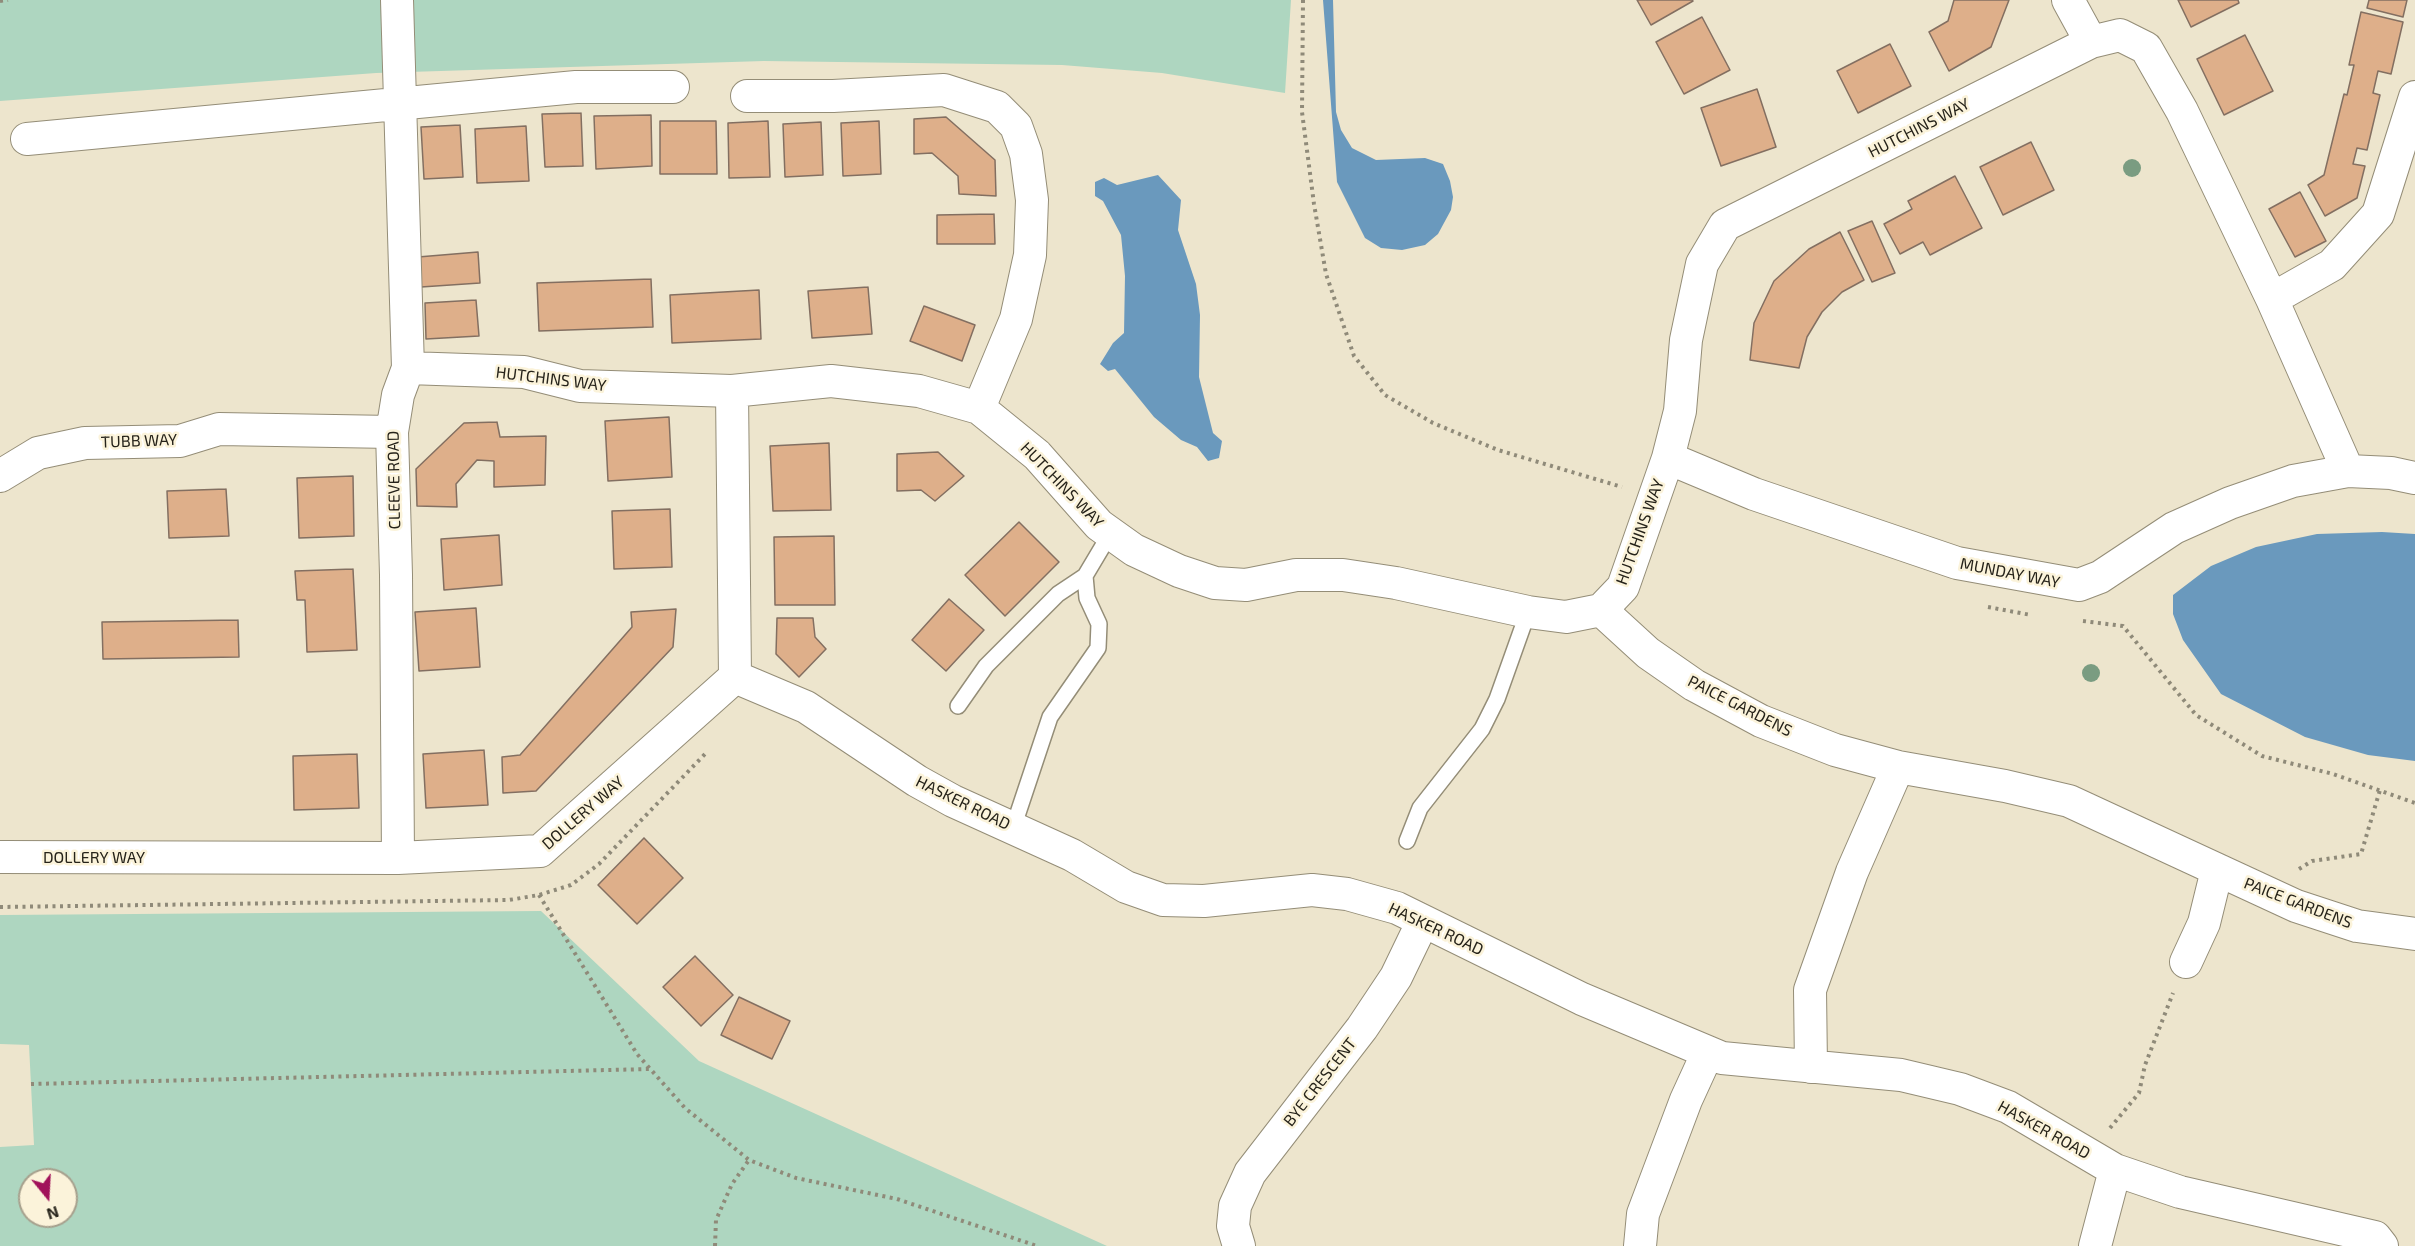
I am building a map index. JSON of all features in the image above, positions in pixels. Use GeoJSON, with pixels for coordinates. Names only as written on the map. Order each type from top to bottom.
{"type":"FeatureCollection","features":[{"type":"Feature","properties":{"kind":"street","name":"CLEEVE ROAD"},"geometry":{"type":"LineString","coordinates":[[397,0],[402,103],[408,368],[398,395],[392,432],[396,574],[398,858]]}},
{"type":"Feature","properties":{"kind":"street"},"geometry":{"type":"LineString","coordinates":[[2068,0],[2091,42]]}},
{"type":"Feature","properties":{"kind":"street","name":"HUTCHINS WAY"},"geometry":{"type":"LineString","coordinates":[[408,368],[525,372],[580,386],[732,391],[831,381],[919,391],[978,408],[1037,454],[1099,525],[1110,534],[1134,550],[1179,571],[1215,583],[1246,585],[1296,575],[1343,575],[1396,583],[1528,612],[1566,617],[1601,610],[1623,587],[1668,458],[1680,411],[1686,340],[1702,264],[1725,225],[2091,42],[2120,35],[2146,48],[2182,111],[2272,299],[2348,471]]}},
{"type":"Feature","properties":{"kind":"street"},"geometry":{"type":"LineString","coordinates":[[27,139],[576,87],[673,87]]}},
{"type":"Feature","properties":{"kind":"street"},"geometry":{"type":"LineString","coordinates":[[747,96],[833,96],[944,90],[997,107],[1016,126],[1026,154],[1032,200],[1030,255],[1016,319],[978,408]]}},
{"type":"Feature","properties":{"kind":"street"},"geometry":{"type":"LineString","coordinates":[[2272,299],[2332,266],[2378,214],[2415,97]]}},
{"type":"Feature","properties":{"kind":"street"},"geometry":{"type":"LineString","coordinates":[[732,391],[735,677]]}},
{"type":"Feature","properties":{"kind":"street","name":"TUBB WAY"},"geometry":{"type":"LineString","coordinates":[[0,476],[38,453],[85,443],[180,441],[219,429],[392,432]]}},
{"type":"Feature","properties":{"kind":"street","name":"MUNDAY WAY"},"geometry":{"type":"LineString","coordinates":[[1668,458],[1754,494],[1957,563],[2079,585],[2100,577],[2174,528],[2230,503],[2293,481],[2348,471],[2391,473],[2415,478]]}},
{"type":"Feature","properties":{"kind":"street","name":"PAICE GARDENS"},"geometry":{"type":"LineString","coordinates":[[1601,610],[1648,653],[1694,685],[1761,721],[1824,746],[1898,767],[2005,786],[2069,801],[2282,899],[2357,926],[2415,934]]}},
{"type":"Feature","properties":{"kind":"street","name":"HASKER ROAD"},"geometry":{"type":"LineString","coordinates":[[735,677],[806,707],[917,781],[1072,855],[1126,887],[1162,900],[1204,901],[1312,890],[1347,894],[1397,908],[1582,999],[1722,1058],[1901,1074],[1960,1089],[2008,1107],[2115,1170],[2180,1192],[2375,1238],[2382,1246]]}},
{"type":"Feature","properties":{"kind":"street","name":"DOLLERY WAY"},"geometry":{"type":"LineString","coordinates":[[0,857],[398,858],[540,851],[735,677]]}},
{"type":"Feature","properties":{"kind":"street"},"geometry":{"type":"LineString","coordinates":[[1811,1067],[1810,990],[1852,872],[1898,767]]}},
{"type":"Feature","properties":{"kind":"street"},"geometry":{"type":"LineString","coordinates":[[2186,962],[2204,922],[2217,870]]}},
{"type":"Feature","properties":{"kind":"street","name":"BYE CRESCENT"},"geometry":{"type":"LineString","coordinates":[[1239,1246],[1233,1226],[1235,1206],[1250,1173],[1362,1028],[1396,977],[1423,921]]}},
{"type":"Feature","properties":{"kind":"street"},"geometry":{"type":"LineString","coordinates":[[1640,1246],[1643,1214],[1686,1100],[1708,1053]]}},
{"type":"Feature","properties":{"kind":"street"},"geometry":{"type":"LineString","coordinates":[[2095,1246],[2115,1170]]}},
{"type":"Feature","properties":{"kind":"lane"},"geometry":{"type":"LineString","coordinates":[[958,706],[986,666],[1058,594],[1085,576],[1110,534]]}},
{"type":"Feature","properties":{"kind":"lane"},"geometry":{"type":"LineString","coordinates":[[1013,828],[1050,717],[1098,648],[1099,624],[1087,598],[1085,576]]}},
{"type":"Feature","properties":{"kind":"lane"},"geometry":{"type":"LineString","coordinates":[[1407,840],[1420,808],[1475,740],[1489,715],[1528,612]]}},
{"type":"Feature","properties":{"kind":"path"},"geometry":{"type":"LineString","coordinates":[[0,1],[8,0]]}},
{"type":"Feature","properties":{"kind":"path"},"geometry":{"type":"LineString","coordinates":[[1303,0],[1302,112],[1312,192],[1326,274],[1353,356],[1385,395],[1433,423],[1498,450],[1653,496]]}},
{"type":"Feature","properties":{"kind":"path"},"geometry":{"type":"LineString","coordinates":[[1981,605],[2004,612],[2040,616]]}},
{"type":"Feature","properties":{"kind":"path"},"geometry":{"type":"LineString","coordinates":[[2076,621],[2123,626],[2196,715],[2262,756],[2333,774],[2415,802]]}},
{"type":"Feature","properties":{"kind":"path"},"geometry":{"type":"LineString","coordinates":[[2282,899],[2290,875],[2312,861],[2361,854],[2380,790]]}},
{"type":"Feature","properties":{"kind":"path"},"geometry":{"type":"LineString","coordinates":[[539,895],[637,1054],[685,1107],[749,1160],[796,1178],[897,1199],[1037,1246]]}},
{"type":"Feature","properties":{"kind":"path"},"geometry":{"type":"LineString","coordinates":[[2080,1148],[2116,1125],[2139,1093],[2148,1056],[2186,962]]}},
{"type":"Feature","properties":{"kind":"path"},"geometry":{"type":"LineString","coordinates":[[31,1084],[651,1069]]}},
{"type":"Feature","properties":{"kind":"path"},"geometry":{"type":"LineString","coordinates":[[715,1246],[716,1220],[732,1184],[749,1160]]}},
{"type":"Feature","properties":{"kind":"green space"},"geometry":{"type":"Polygon","coordinates":[[[0,0],[1291,0],[1285,93],[1162,73],[1062,65],[764,61],[376,73],[0,101],[0,0]]]}},
{"type":"Feature","properties":{"kind":"green space"},"geometry":{"type":"Polygon","coordinates":[[[541,911],[699,1061],[1107,1246],[0,1246],[0,1147],[34,1145],[29,1045],[0,1044],[0,915],[541,911]]]}},
{"type":"Feature","properties":{"kind":"water"},"geometry":{"type":"Polygon","coordinates":[[[1323,0],[1333,0],[1336,112],[1341,130],[1352,148],[1376,160],[1425,158],[1443,164],[1453,197],[1451,210],[1438,234],[1425,245],[1402,250],[1381,248],[1365,238],[1337,182],[1323,0]]]}},
{"type":"Feature","properties":{"kind":"water"},"geometry":{"type":"Polygon","coordinates":[[[1158,175],[1181,200],[1178,230],[1196,284],[1200,315],[1199,377],[1213,433],[1222,441],[1219,458],[1208,461],[1197,447],[1181,440],[1154,417],[1115,369],[1108,371],[1100,364],[1113,343],[1124,333],[1125,276],[1121,235],[1103,201],[1095,196],[1095,182],[1104,178],[1117,185],[1158,175]]]}},
{"type":"Feature","properties":{"kind":"water"},"geometry":{"type":"Polygon","coordinates":[[[2382,532],[2415,534],[2415,761],[2368,755],[2305,737],[2221,694],[2183,640],[2173,614],[2173,595],[2211,566],[2256,547],[2317,534],[2382,532]]]}},
{"type":"Feature","properties":{"kind":"building"},"geometry":{"type":"Polygon","coordinates":[[[1637,0],[1692,0],[1693,1],[1651,25],[1637,0]]]}},
{"type":"Feature","properties":{"kind":"building"},"geometry":{"type":"Polygon","coordinates":[[[1954,0],[2009,0],[1991,47],[1949,71],[1929,32],[1948,21],[1954,0]]]}},
{"type":"Feature","properties":{"kind":"building"},"geometry":{"type":"Polygon","coordinates":[[[2178,0],[2238,0],[2239,3],[2191,27],[2178,0]]]}},
{"type":"Feature","properties":{"kind":"building"},"geometry":{"type":"Polygon","coordinates":[[[2369,0],[2407,0],[2403,17],[2367,8],[2369,0]]]}},
{"type":"Feature","properties":{"kind":"building"},"geometry":{"type":"Polygon","coordinates":[[[2361,12],[2403,22],[2391,74],[2378,71],[2373,93],[2380,95],[2367,150],[2357,148],[2353,164],[2365,166],[2357,198],[2325,216],[2308,185],[2324,175],[2344,94],[2347,95],[2354,65],[2349,65],[2361,12]]]}},
{"type":"Feature","properties":{"kind":"building"},"geometry":{"type":"Polygon","coordinates":[[[1702,17],[1730,70],[1684,94],[1656,42],[1702,17]]]}},
{"type":"Feature","properties":{"kind":"building"},"geometry":{"type":"Polygon","coordinates":[[[2245,35],[2273,91],[2224,115],[2197,59],[2245,35]]]}},
{"type":"Feature","properties":{"kind":"building"},"geometry":{"type":"Polygon","coordinates":[[[1890,44],[1911,86],[1858,113],[1837,71],[1890,44]]]}},
{"type":"Feature","properties":{"kind":"building"},"geometry":{"type":"Polygon","coordinates":[[[1757,89],[1776,147],[1721,166],[1701,108],[1757,89]]]}},
{"type":"Feature","properties":{"kind":"building"},"geometry":{"type":"Polygon","coordinates":[[[581,113],[583,166],[545,167],[542,114],[581,113]]]}},
{"type":"Feature","properties":{"kind":"building"},"geometry":{"type":"Polygon","coordinates":[[[651,115],[652,166],[596,169],[594,116],[651,115]]]}},
{"type":"Feature","properties":{"kind":"building"},"geometry":{"type":"Polygon","coordinates":[[[946,117],[995,160],[996,196],[959,194],[958,176],[932,153],[914,154],[914,119],[946,117]]]}},
{"type":"Feature","properties":{"kind":"building"},"geometry":{"type":"Polygon","coordinates":[[[660,121],[716,121],[717,174],[660,174],[660,121]]]}},
{"type":"Feature","properties":{"kind":"building"},"geometry":{"type":"Polygon","coordinates":[[[768,121],[770,177],[729,178],[728,123],[768,121]]]}},
{"type":"Feature","properties":{"kind":"building"},"geometry":{"type":"Polygon","coordinates":[[[879,121],[881,174],[843,176],[841,123],[879,121]]]}},
{"type":"Feature","properties":{"kind":"building"},"geometry":{"type":"Polygon","coordinates":[[[821,122],[823,175],[785,177],[783,124],[821,122]]]}},
{"type":"Feature","properties":{"kind":"building"},"geometry":{"type":"Polygon","coordinates":[[[460,125],[463,177],[424,179],[421,127],[460,125]]]}},
{"type":"Feature","properties":{"kind":"building"},"geometry":{"type":"Polygon","coordinates":[[[526,126],[529,181],[477,183],[475,129],[526,126]]]}},
{"type":"Feature","properties":{"kind":"building"},"geometry":{"type":"Polygon","coordinates":[[[2031,142],[2054,190],[2003,215],[1980,167],[2031,142]]]}},
{"type":"Feature","properties":{"kind":"building"},"geometry":{"type":"Polygon","coordinates":[[[1955,176],[1982,228],[1930,255],[1923,242],[1900,254],[1884,224],[1912,209],[1908,201],[1955,176]]]}},
{"type":"Feature","properties":{"kind":"building"},"geometry":{"type":"Polygon","coordinates":[[[2300,192],[2326,241],[2295,257],[2269,209],[2300,192]]]}},
{"type":"Feature","properties":{"kind":"building"},"geometry":{"type":"Polygon","coordinates":[[[994,214],[995,244],[937,244],[937,215],[994,214]]]}},
{"type":"Feature","properties":{"kind":"building"},"geometry":{"type":"Polygon","coordinates":[[[1872,221],[1895,273],[1872,282],[1848,231],[1872,221]]]}},
{"type":"Feature","properties":{"kind":"building"},"geometry":{"type":"Polygon","coordinates":[[[1840,232],[1864,280],[1842,292],[1822,312],[1807,337],[1799,368],[1750,360],[1754,323],[1774,281],[1809,249],[1840,232]]]}},
{"type":"Feature","properties":{"kind":"building"},"geometry":{"type":"Polygon","coordinates":[[[478,252],[480,283],[421,287],[418,257],[478,252]]]}},
{"type":"Feature","properties":{"kind":"building"},"geometry":{"type":"Polygon","coordinates":[[[651,279],[653,327],[539,331],[537,283],[651,279]]]}},
{"type":"Feature","properties":{"kind":"building"},"geometry":{"type":"Polygon","coordinates":[[[868,287],[872,334],[812,338],[808,291],[868,287]]]}},
{"type":"Feature","properties":{"kind":"building"},"geometry":{"type":"Polygon","coordinates":[[[759,290],[761,339],[672,343],[670,295],[759,290]]]}},
{"type":"Feature","properties":{"kind":"building"},"geometry":{"type":"Polygon","coordinates":[[[476,300],[479,336],[426,339],[425,303],[476,300]]]}},
{"type":"Feature","properties":{"kind":"building"},"geometry":{"type":"Polygon","coordinates":[[[924,306],[975,325],[962,361],[910,341],[924,306]]]}},
{"type":"Feature","properties":{"kind":"building"},"geometry":{"type":"Polygon","coordinates":[[[669,417],[672,477],[608,481],[605,421],[669,417]]]}},
{"type":"Feature","properties":{"kind":"building"},"geometry":{"type":"Polygon","coordinates":[[[497,422],[500,437],[546,436],[545,485],[494,487],[494,461],[477,460],[456,484],[457,507],[417,506],[416,469],[464,423],[497,422]]]}},
{"type":"Feature","properties":{"kind":"building"},"geometry":{"type":"Polygon","coordinates":[[[829,443],[831,510],[773,511],[770,446],[829,443]]]}},
{"type":"Feature","properties":{"kind":"building"},"geometry":{"type":"Polygon","coordinates":[[[938,452],[964,476],[935,501],[921,490],[897,491],[897,454],[938,452]]]}},
{"type":"Feature","properties":{"kind":"building"},"geometry":{"type":"Polygon","coordinates":[[[353,476],[354,536],[299,538],[297,478],[353,476]]]}},
{"type":"Feature","properties":{"kind":"building"},"geometry":{"type":"Polygon","coordinates":[[[226,489],[229,536],[169,538],[167,491],[226,489]]]}},
{"type":"Feature","properties":{"kind":"building"},"geometry":{"type":"Polygon","coordinates":[[[670,509],[672,567],[614,569],[612,511],[670,509]]]}},
{"type":"Feature","properties":{"kind":"building"},"geometry":{"type":"Polygon","coordinates":[[[1019,522],[1059,562],[1005,616],[965,575],[1019,522]]]}},
{"type":"Feature","properties":{"kind":"building"},"geometry":{"type":"Polygon","coordinates":[[[499,535],[502,585],[444,590],[441,539],[499,535]]]}},
{"type":"Feature","properties":{"kind":"building"},"geometry":{"type":"Polygon","coordinates":[[[834,536],[835,605],[775,605],[774,537],[834,536]]]}},
{"type":"Feature","properties":{"kind":"building"},"geometry":{"type":"Polygon","coordinates":[[[353,569],[357,650],[307,652],[305,600],[297,600],[295,571],[353,569]]]}},
{"type":"Feature","properties":{"kind":"building"},"geometry":{"type":"Polygon","coordinates":[[[949,599],[984,630],[946,671],[912,640],[949,599]]]}},
{"type":"Feature","properties":{"kind":"building"},"geometry":{"type":"Polygon","coordinates":[[[476,608],[480,667],[419,671],[415,612],[476,608]]]}},
{"type":"Feature","properties":{"kind":"building"},"geometry":{"type":"Polygon","coordinates":[[[676,609],[673,647],[536,791],[503,793],[502,757],[520,755],[632,627],[631,612],[676,609]]]}},
{"type":"Feature","properties":{"kind":"building"},"geometry":{"type":"Polygon","coordinates":[[[777,618],[813,618],[815,637],[826,649],[799,677],[776,654],[777,618]]]}},
{"type":"Feature","properties":{"kind":"building"},"geometry":{"type":"Polygon","coordinates":[[[238,620],[239,657],[103,659],[102,622],[238,620]]]}},
{"type":"Feature","properties":{"kind":"building"},"geometry":{"type":"Polygon","coordinates":[[[484,750],[488,805],[426,808],[423,754],[484,750]]]}},
{"type":"Feature","properties":{"kind":"building"},"geometry":{"type":"Polygon","coordinates":[[[357,754],[359,808],[294,810],[293,756],[357,754]]]}},
{"type":"Feature","properties":{"kind":"building"},"geometry":{"type":"Polygon","coordinates":[[[644,838],[683,878],[637,924],[598,885],[644,838]]]}},
{"type":"Feature","properties":{"kind":"building"},"geometry":{"type":"Polygon","coordinates":[[[695,956],[733,995],[701,1026],[663,987],[695,956]]]}},
{"type":"Feature","properties":{"kind":"building"},"geometry":{"type":"Polygon","coordinates":[[[739,997],[790,1021],[772,1059],[721,1035],[739,997]]]}}]}
